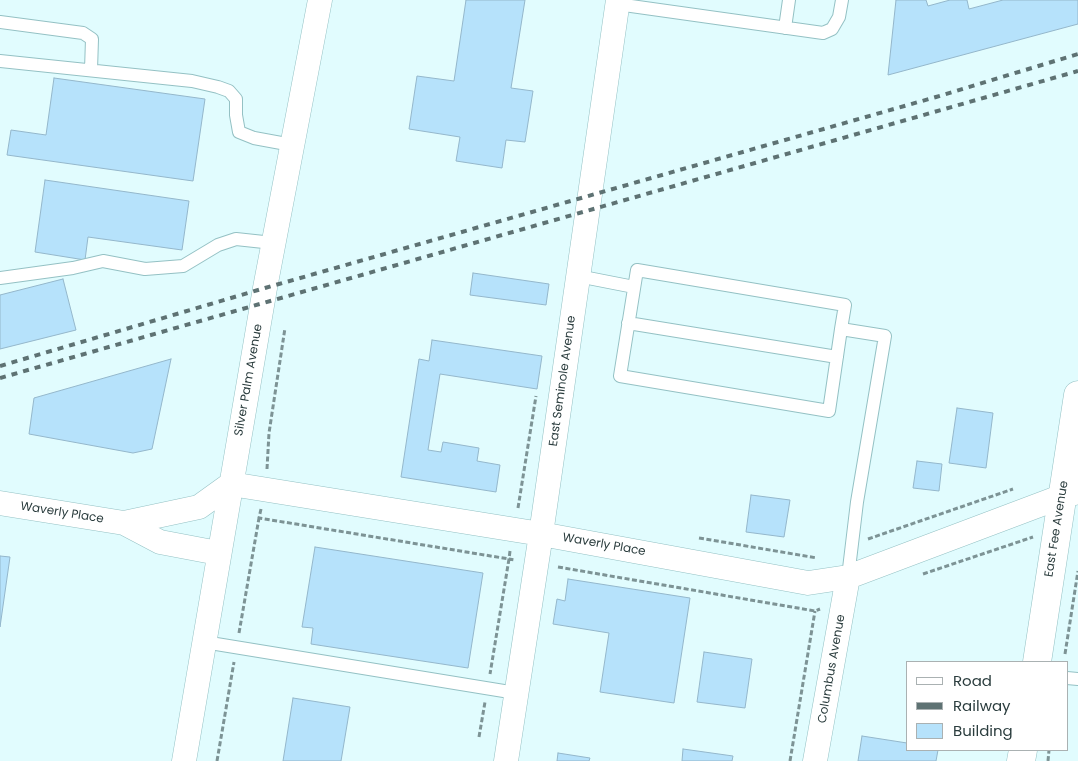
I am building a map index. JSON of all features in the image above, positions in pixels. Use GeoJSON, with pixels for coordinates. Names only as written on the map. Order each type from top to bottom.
{"type":"FeatureCollection","features":[{"type":"Feature","properties":{"kind":"street","name":"Silver Palm Avenue"},"geometry":{"type":"LineString","coordinates":[[184,761],[218,553],[273,243],[320,0]]}},
{"type":"Feature","properties":{"kind":"street","name":"East Seminole Avenue"},"geometry":{"type":"LineString","coordinates":[[506,761],[542,534],[618,2]]}},
{"type":"Feature","properties":{"kind":"street","name":"East Fee Avenue"},"geometry":{"type":"LineString","coordinates":[[1037,661],[1058,529],[1070,494],[1078,395]]}},
{"type":"Feature","properties":{"kind":"street","name":"Waverly Place"},"geometry":{"type":"LineString","coordinates":[[124,524],[199,507],[231,484],[542,534],[808,583],[848,578],[1070,494]]}},
{"type":"Feature","properties":{"kind":"street","name":"Waverly Place"},"geometry":{"type":"LineString","coordinates":[[0,504],[124,524],[160,542],[218,553]]}},
{"type":"Feature","properties":{"kind":"street","name":"Columbus Avenue"},"geometry":{"type":"LineString","coordinates":[[815,761],[848,578]]}},
{"type":"Feature","properties":{"kind":"lane"},"geometry":{"type":"LineString","coordinates":[[785,28],[790,0]]}},
{"type":"Feature","properties":{"kind":"lane"},"geometry":{"type":"LineString","coordinates":[[618,2],[823,33],[832,29],[839,17],[842,0]]}},
{"type":"Feature","properties":{"kind":"lane"},"geometry":{"type":"LineString","coordinates":[[0,22],[83,33],[92,39],[91,70]]}},
{"type":"Feature","properties":{"kind":"lane"},"geometry":{"type":"LineString","coordinates":[[0,61],[192,81],[218,87],[229,91],[236,99],[239,132],[254,138],[292,145]]}},
{"type":"Feature","properties":{"kind":"lane"},"geometry":{"type":"LineString","coordinates":[[0,278],[73,268],[103,261],[145,268],[182,266],[218,245],[236,238],[273,243]]}},
{"type":"Feature","properties":{"kind":"lane"},"geometry":{"type":"LineString","coordinates":[[636,270],[845,305],[829,411],[620,376],[634,287],[636,270]]}},
{"type":"Feature","properties":{"kind":"lane"},"geometry":{"type":"LineString","coordinates":[[578,276],[634,287]]}},
{"type":"Feature","properties":{"kind":"lane"},"geometry":{"type":"LineString","coordinates":[[628,323],[837,357]]}},
{"type":"Feature","properties":{"kind":"lane"},"geometry":{"type":"LineString","coordinates":[[841,329],[885,336],[857,502],[848,578]]}},
{"type":"Feature","properties":{"kind":"lane"},"geometry":{"type":"LineString","coordinates":[[204,642],[516,693]]}},
{"type":"Feature","properties":{"kind":"path"},"geometry":{"type":"LineString","coordinates":[[284,328],[269,433],[268,466],[259,518],[815,611],[844,602]]}},
{"type":"Feature","properties":{"kind":"path"},"geometry":{"type":"LineString","coordinates":[[479,737],[536,396]]}},
{"type":"Feature","properties":{"kind":"path"},"geometry":{"type":"LineString","coordinates":[[852,544],[1021,486]]}},
{"type":"Feature","properties":{"kind":"path"},"geometry":{"type":"LineString","coordinates":[[918,576],[1058,529]]}},
{"type":"Feature","properties":{"kind":"path"},"geometry":{"type":"LineString","coordinates":[[1063,661],[1078,570]]}},
{"type":"Feature","properties":{"kind":"path"},"geometry":{"type":"LineString","coordinates":[[790,761],[815,611]]}},
{"type":"Feature","properties":{"kind":"building"},"geometry":{"type":"Polygon","coordinates":[[[466,0],[525,0],[511,88],[533,91],[525,142],[506,140],[502,168],[456,161],[460,137],[409,129],[417,76],[454,81],[466,0]]]}},
{"type":"Feature","properties":{"kind":"building"},"geometry":{"type":"Polygon","coordinates":[[[896,0],[926,0],[928,6],[950,0],[967,0],[969,9],[1003,0],[1078,0],[1078,24],[888,75],[896,0]]]}},
{"type":"Feature","properties":{"kind":"building"},"geometry":{"type":"Polygon","coordinates":[[[54,78],[205,99],[193,181],[7,155],[11,130],[46,135],[54,78]]]}},
{"type":"Feature","properties":{"kind":"building"},"geometry":{"type":"Polygon","coordinates":[[[45,180],[189,201],[182,250],[88,237],[85,260],[35,252],[45,180]]]}},
{"type":"Feature","properties":{"kind":"building"},"geometry":{"type":"Polygon","coordinates":[[[473,273],[549,284],[546,305],[470,295],[473,273]]]}},
{"type":"Feature","properties":{"kind":"building"},"geometry":{"type":"Polygon","coordinates":[[[63,279],[76,330],[0,349],[0,295],[63,279]]]}},
{"type":"Feature","properties":{"kind":"building"},"geometry":{"type":"Polygon","coordinates":[[[432,340],[542,356],[537,389],[440,374],[428,450],[441,452],[443,442],[479,448],[477,461],[500,465],[496,492],[401,477],[419,359],[429,361],[432,340]]]}},
{"type":"Feature","properties":{"kind":"building"},"geometry":{"type":"Polygon","coordinates":[[[171,359],[152,449],[133,453],[29,434],[34,398],[171,359]]]}},
{"type":"Feature","properties":{"kind":"building"},"geometry":{"type":"Polygon","coordinates":[[[957,408],[993,413],[986,468],[949,463],[957,408]]]}},
{"type":"Feature","properties":{"kind":"building"},"geometry":{"type":"Polygon","coordinates":[[[917,461],[942,464],[939,491],[913,488],[917,461]]]}},
{"type":"Feature","properties":{"kind":"building"},"geometry":{"type":"Polygon","coordinates":[[[751,495],[790,500],[784,537],[746,532],[751,495]]]}},
{"type":"Feature","properties":{"kind":"building"},"geometry":{"type":"Polygon","coordinates":[[[315,547],[483,573],[468,668],[311,644],[313,628],[302,627],[315,547]]]}},
{"type":"Feature","properties":{"kind":"building"},"geometry":{"type":"Polygon","coordinates":[[[0,556],[10,557],[0,627],[0,556]]]}},
{"type":"Feature","properties":{"kind":"building"},"geometry":{"type":"Polygon","coordinates":[[[568,579],[690,598],[674,703],[600,692],[609,633],[553,624],[557,599],[565,601],[568,579]]]}},
{"type":"Feature","properties":{"kind":"building"},"geometry":{"type":"Polygon","coordinates":[[[704,652],[752,659],[745,708],[697,702],[704,652]]]}},
{"type":"Feature","properties":{"kind":"building"},"geometry":{"type":"Polygon","coordinates":[[[293,698],[350,707],[341,761],[283,761],[293,698]]]}},
{"type":"Feature","properties":{"kind":"building"},"geometry":{"type":"Polygon","coordinates":[[[862,736],[906,743],[906,751],[938,751],[936,761],[858,761],[862,736]]]}},
{"type":"Feature","properties":{"kind":"building"},"geometry":{"type":"Polygon","coordinates":[[[683,749],[733,756],[732,761],[682,761],[683,749]]]}},
{"type":"Feature","properties":{"kind":"building"},"geometry":{"type":"Polygon","coordinates":[[[558,753],[590,758],[589,761],[557,761],[558,753]]]}},
{"type":"Feature","properties":{"kind":"railway"},"geometry":{"type":"LineString","coordinates":[[0,366],[265,288],[936,97],[1078,54]]}},
{"type":"Feature","properties":{"kind":"railway"},"geometry":{"type":"LineString","coordinates":[[0,378],[1078,71]]}}]}
